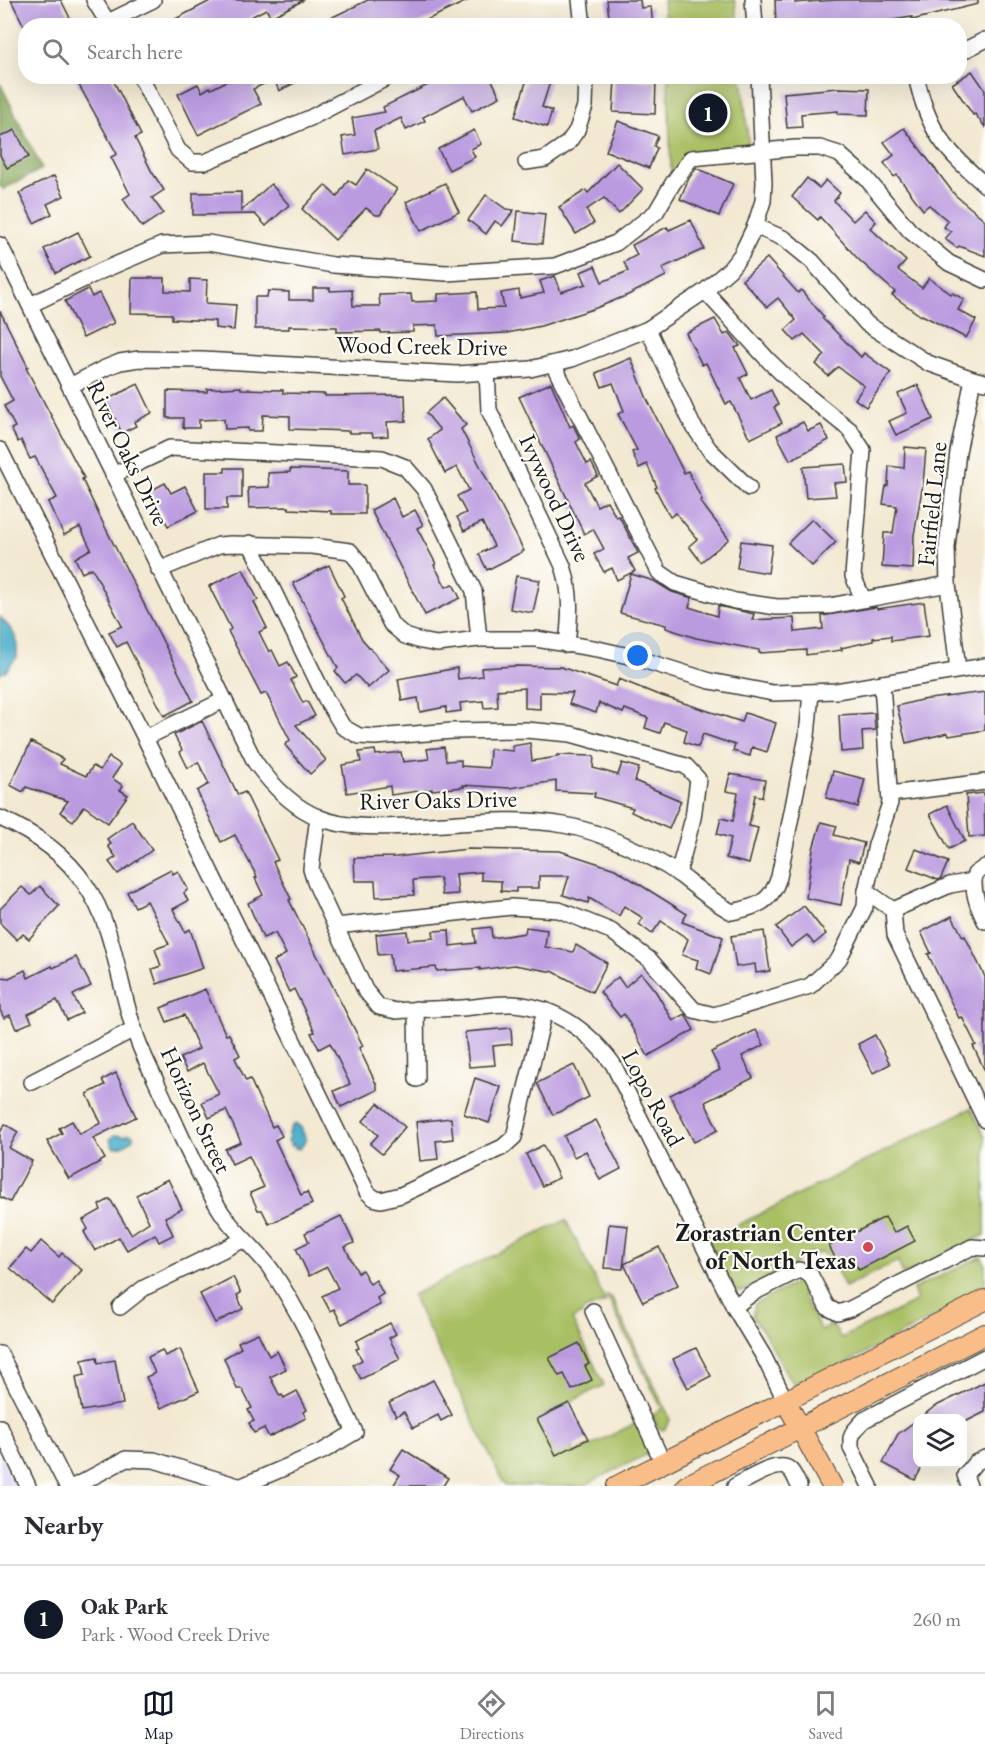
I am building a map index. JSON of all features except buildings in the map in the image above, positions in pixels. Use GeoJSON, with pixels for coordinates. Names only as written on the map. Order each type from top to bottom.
{"type":"FeatureCollection","features":[{"type":"Feature","properties":{"kind":"main road"},"geometry":{"type":"LineString","coordinates":[[617,1486],[985,1300]]}},
{"type":"Feature","properties":{"kind":"main road"},"geometry":{"type":"LineString","coordinates":[[686,1486],[985,1334]]}},
{"type":"Feature","properties":{"kind":"main road"},"geometry":{"type":"LineString","coordinates":[[786,1402],[832,1486]]}},
{"type":"Feature","properties":{"kind":"street"},"geometry":{"type":"LineString","coordinates":[[94,0],[105,18]]}},
{"type":"Feature","properties":{"kind":"street"},"geometry":{"type":"LineString","coordinates":[[120,18],[153,0]]}},
{"type":"Feature","properties":{"kind":"street"},"geometry":{"type":"LineString","coordinates":[[580,0],[582,18]]}},
{"type":"Feature","properties":{"kind":"street"},"geometry":{"type":"LineString","coordinates":[[753,0],[754,18]]}},
{"type":"Feature","properties":{"kind":"street"},"geometry":{"type":"LineString","coordinates":[[967,49],[985,40]]}},
{"type":"Feature","properties":{"kind":"street"},"geometry":{"type":"LineString","coordinates":[[144,84],[178,150],[192,162],[205,162],[275,142],[310,118],[375,84]]}},
{"type":"Feature","properties":{"kind":"street"},"geometry":{"type":"LineString","coordinates":[[526,162],[545,159],[568,143],[577,130],[585,106],[586,84]]}},
{"type":"Feature","properties":{"kind":"street","name":"Wood Creek Drive"},"geometry":{"type":"LineString","coordinates":[[70,386],[120,362],[140,359],[487,373],[530,369],[572,359],[648,329],[705,291],[730,269],[741,255],[755,226],[763,201],[759,84]]}},
{"type":"Feature","properties":{"kind":"street"},"geometry":{"type":"LineString","coordinates":[[918,84],[933,129],[957,160],[985,185]]}},
{"type":"Feature","properties":{"kind":"street"},"geometry":{"type":"LineString","coordinates":[[30,305],[162,245],[208,243],[333,265],[446,273],[555,266],[616,243],[656,212],[691,158],[820,148],[839,154],[866,178],[910,231],[949,263],[985,279]]}},
{"type":"Feature","properties":{"kind":"street"},"geometry":{"type":"LineString","coordinates":[[755,226],[785,239],[812,261],[867,324],[928,363],[979,380]]}},
{"type":"Feature","properties":{"kind":"street","name":"River Oaks Drive"},"geometry":{"type":"LineString","coordinates":[[0,245],[255,762],[277,789],[318,817],[339,824],[370,827],[525,820],[564,825],[598,834],[650,858],[678,874],[717,904],[732,912],[753,908],[775,890],[807,736],[812,693]]}},
{"type":"Feature","properties":{"kind":"street"},"geometry":{"type":"LineString","coordinates":[[705,291],[794,385],[850,430],[863,450],[853,576],[863,599]]}},
{"type":"Feature","properties":{"kind":"street"},"geometry":{"type":"LineString","coordinates":[[648,329],[692,424],[709,449],[749,488]]}},
{"type":"Feature","properties":{"kind":"street"},"geometry":{"type":"LineString","coordinates":[[553,364],[659,572],[675,583],[735,601],[777,607],[828,606],[948,584]]}},
{"type":"Feature","properties":{"kind":"street","name":"Ivywood Drive"},"geometry":{"type":"LineString","coordinates":[[487,373],[489,410],[568,581],[571,606],[567,645]]}},
{"type":"Feature","properties":{"kind":"street","name":"Fairfield Lane"},"geometry":{"type":"LineString","coordinates":[[958,670],[948,584],[947,547],[958,452],[979,380]]}},
{"type":"Feature","properties":{"kind":"street"},"geometry":{"type":"LineString","coordinates":[[113,475],[170,448],[382,458],[405,467],[424,489],[474,591],[479,639]]}},
{"type":"Feature","properties":{"kind":"street"},"geometry":{"type":"LineString","coordinates":[[0,450],[367,1192],[381,1200],[401,1195],[503,1147],[513,1137],[545,1010]]}},
{"type":"Feature","properties":{"kind":"street"},"geometry":{"type":"LineString","coordinates":[[159,570],[219,546],[250,543],[312,546],[350,551],[359,562],[391,624],[405,636],[437,644],[479,639],[536,639],[598,649],[633,657],[710,681],[773,693],[836,691],[985,666]]}},
{"type":"Feature","properties":{"kind":"street"},"geometry":{"type":"LineString","coordinates":[[250,543],[326,699],[343,727],[359,736],[526,730],[571,734],[686,766],[698,779],[697,795],[678,874]]}},
{"type":"Feature","properties":{"kind":"street"},"geometry":{"type":"LineString","coordinates":[[336,926],[511,907],[560,910],[611,931],[650,960],[694,1010],[714,1015],[810,986],[839,959],[865,907],[866,891],[876,845],[890,803],[882,683]]}},
{"type":"Feature","properties":{"kind":"street"},"geometry":{"type":"LineString","coordinates":[[144,738],[224,700]]}},
{"type":"Feature","properties":{"kind":"street"},"geometry":{"type":"LineString","coordinates":[[890,794],[985,782]]}},
{"type":"Feature","properties":{"kind":"street","name":"Lopo Road"},"geometry":{"type":"LineString","coordinates":[[318,817],[311,869],[315,882],[365,990],[379,1007],[396,1011],[512,1004],[545,1010],[571,1022],[602,1050],[613,1064],[734,1307],[764,1357],[786,1402]]}},
{"type":"Feature","properties":{"kind":"street","name":"Horizon Street"},"geometry":{"type":"LineString","coordinates":[[0,818],[20,827],[39,840],[71,867],[84,882],[104,918],[134,1029],[153,1076],[206,1184],[223,1214],[243,1240],[271,1269],[296,1311],[355,1432],[322,1451],[242,1486]]}},
{"type":"Feature","properties":{"kind":"street"},"geometry":{"type":"LineString","coordinates":[[893,910],[978,874],[978,906],[985,921]]}},
{"type":"Feature","properties":{"kind":"street"},"geometry":{"type":"LineString","coordinates":[[866,891],[893,910]]}},
{"type":"Feature","properties":{"kind":"street"},"geometry":{"type":"LineString","coordinates":[[893,910],[895,935],[985,1120]]}},
{"type":"Feature","properties":{"kind":"street"},"geometry":{"type":"LineString","coordinates":[[416,1009],[417,1079]]}},
{"type":"Feature","properties":{"kind":"street"},"geometry":{"type":"LineString","coordinates":[[33,1082],[134,1029]]}},
{"type":"Feature","properties":{"kind":"street"},"geometry":{"type":"LineString","coordinates":[[120,1307],[144,1288],[243,1240]]}},
{"type":"Feature","properties":{"kind":"street"},"geometry":{"type":"LineString","coordinates":[[734,1307],[751,1294],[800,1270],[810,1274],[827,1307],[837,1312],[850,1309],[972,1247],[985,1248]]}},
{"type":"Feature","properties":{"kind":"street"},"geometry":{"type":"LineString","coordinates":[[593,1311],[663,1463]]}},
{"type":"Feature","properties":{"kind":"street"},"geometry":{"type":"LineString","coordinates":[[0,1354],[67,1486]]}},
{"type":"Feature","properties":{"kind":"street"},"geometry":{"type":"LineString","coordinates":[[870,1486],[851,1448],[854,1431],[864,1420],[885,1408],[985,1357]]}},
{"type":"Feature","properties":{"kind":"street"},"geometry":{"type":"LineString","coordinates":[[0,1426],[28,1486]]}},
{"type":"Feature","properties":{"kind":"street"},"geometry":{"type":"LineString","coordinates":[[967,1481],[975,1463],[985,1458]]}},
{"type":"Feature","properties":{"kind":"street"},"geometry":{"type":"LineString","coordinates":[[75,1486],[126,1459],[154,1460],[238,1486]]}},
{"type":"Feature","properties":{"kind":"street"},"geometry":{"type":"LineString","coordinates":[[735,1486],[777,1467],[786,1467],[792,1471],[799,1486]]}},
{"type":"Feature","properties":{"kind":"shaded area"},"geometry":{"type":"Polygon","coordinates":[[[0,1452],[17,1486],[0,1486],[0,1452]]]}},
{"type":"Feature","properties":{"kind":"green space"},"geometry":{"type":"Polygon","coordinates":[[[663,0],[735,0],[737,18],[664,18],[663,0]]]}},
{"type":"Feature","properties":{"kind":"green space"},"geometry":{"type":"Polygon","coordinates":[[[0,83],[42,169],[3,189],[0,186],[0,83]]]}},
{"type":"Feature","properties":{"kind":"green space"},"geometry":{"type":"Polygon","coordinates":[[[668,84],[743,84],[749,149],[691,156],[671,173],[668,84]]]}},
{"type":"Feature","properties":{"kind":"green space"},"geometry":{"type":"Polygon","coordinates":[[[971,1108],[985,1137],[985,1235],[903,1275],[898,1261],[845,1287],[835,1267],[832,1268],[823,1252],[813,1255],[811,1253],[796,1259],[797,1263],[744,1291],[735,1291],[708,1240],[971,1108]]]}},
{"type":"Feature","properties":{"kind":"green space"},"geometry":{"type":"Polygon","coordinates":[[[566,1220],[606,1302],[584,1310],[582,1314],[572,1319],[604,1385],[554,1410],[575,1453],[638,1422],[652,1452],[583,1486],[505,1486],[412,1295],[566,1220]]]}},
{"type":"Feature","properties":{"kind":"green space"},"geometry":{"type":"Polygon","coordinates":[[[981,1257],[985,1263],[985,1291],[802,1386],[795,1384],[789,1378],[765,1334],[752,1316],[755,1304],[798,1282],[804,1283],[812,1288],[802,1295],[821,1330],[832,1325],[841,1338],[917,1301],[913,1289],[981,1257]]]}},
{"type":"Feature","properties":{"kind":"green space"},"geometry":{"type":"Polygon","coordinates":[[[607,1296],[611,1297],[668,1414],[670,1420],[664,1430],[658,1428],[652,1415],[662,1409],[607,1296]]]}},
{"type":"Feature","properties":{"kind":"water"},"geometry":{"type":"Polygon","coordinates":[[[0,617],[14,635],[17,657],[6,671],[0,674],[0,617]]]}},
{"type":"Feature","properties":{"kind":"water"},"geometry":{"type":"Polygon","coordinates":[[[296,1124],[301,1127],[306,1140],[300,1149],[295,1148],[294,1144],[291,1147],[288,1140],[292,1126],[296,1124]]]}},
{"type":"Feature","properties":{"kind":"water"},"geometry":{"type":"Polygon","coordinates":[[[114,1135],[133,1135],[133,1139],[121,1146],[113,1147],[110,1139],[114,1135]]]}},
{"type":"Feature","properties":{"kind":"place","name":"Oak Park"},"geometry":{"type":"Point","coordinates":[708,113]}},
{"type":"Feature","properties":{"kind":"place","name":"Zorastrian Center of North Texas"},"geometry":{"type":"Point","coordinates":[868,1247]}}]}
